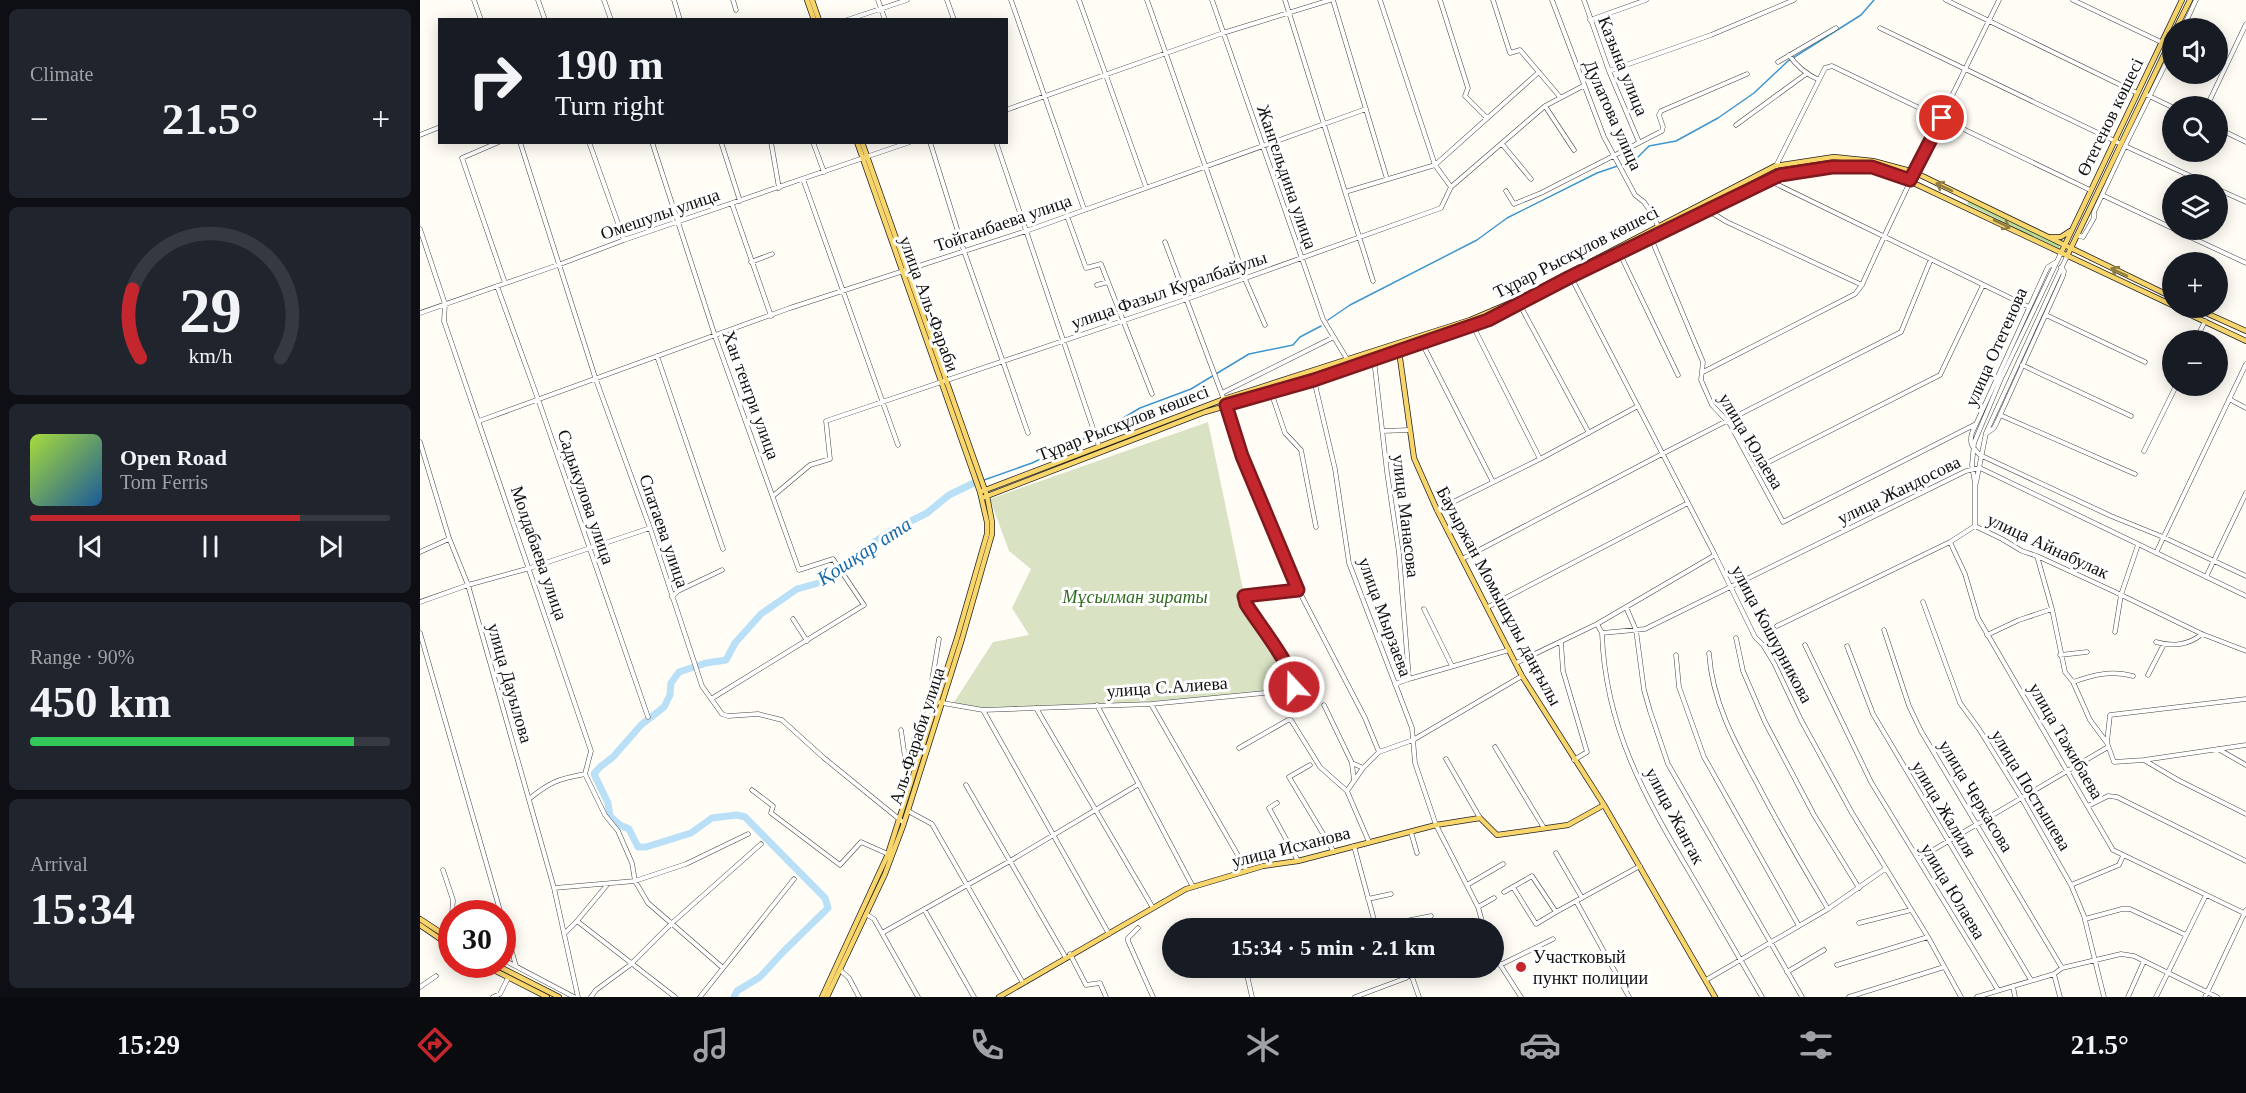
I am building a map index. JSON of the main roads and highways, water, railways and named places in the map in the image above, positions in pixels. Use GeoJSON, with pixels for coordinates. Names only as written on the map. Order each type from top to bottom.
{"type":"FeatureCollection","features":[{"type":"Feature","properties":{"kind":"main road"},"geometry":{"type":"LineString","coordinates":[[807,0],[813,18]]}},
{"type":"Feature","properties":{"kind":"main road"},"geometry":{"type":"LineString","coordinates":[[812,0],[818,18]]}},
{"type":"Feature","properties":{"kind":"main road","name":"Өтегенов көшесі"},"geometry":{"type":"LineString","coordinates":[[2067,247],[2072,229],[2090,190],[2182,0]]}},
{"type":"Feature","properties":{"kind":"main road"},"geometry":{"type":"LineString","coordinates":[[2181,18],[2190,0]]}},
{"type":"Feature","properties":{"kind":"main road","name":"Өтегенов көшесі"},"geometry":{"type":"LineString","coordinates":[[2067,247],[2076,235],[2123,145],[2148,95],[2148,87],[2162,58]]}},
{"type":"Feature","properties":{"kind":"main road","name":"улица Аль-Фараби"},"geometry":{"type":"LineString","coordinates":[[858,144],[865,157]]}},
{"type":"Feature","properties":{"kind":"main road","name":"улица Аль-Фараби"},"geometry":{"type":"LineString","coordinates":[[862,144],[976,475]]}},
{"type":"Feature","properties":{"kind":"main road","name":"Тұрар Рыскұлов көшесі"},"geometry":{"type":"LineString","coordinates":[[981,489],[1224,399],[1485,314],[1517,300],[1775,166],[1834,157],[1873,161],[1914,172],[2162,292]]}},
{"type":"Feature","properties":{"kind":"main road"},"geometry":{"type":"LineString","coordinates":[[1796,163],[1797,172]]}},
{"type":"Feature","properties":{"kind":"main road","name":"Тұрар Рыскұлов көшесі"},"geometry":{"type":"LineString","coordinates":[[984,497],[1226,405],[1314,380],[1473,326],[1520,305],[1570,277],[1767,179],[1797,172],[1832,167],[1872,167],[1910,180],[2162,301]]}},
{"type":"Feature","properties":{"kind":"main road"},"geometry":{"type":"LineString","coordinates":[[1962,205],[1965,197]]}},
{"type":"Feature","properties":{"kind":"main road"},"geometry":{"type":"LineString","coordinates":[[2047,237],[2061,237],[2072,229]]}},
{"type":"Feature","properties":{"kind":"main road"},"geometry":{"type":"LineString","coordinates":[[2061,253],[2067,247]]}},
{"type":"Feature","properties":{"kind":"main road"},"geometry":{"type":"LineString","coordinates":[[2067,247],[2067,256]]}},
{"type":"Feature","properties":{"kind":"main road"},"geometry":{"type":"LineString","coordinates":[[2145,293],[2148,286]]}},
{"type":"Feature","properties":{"kind":"main road"},"geometry":{"type":"LineString","coordinates":[[1485,314],[1488,320]]}},
{"type":"Feature","properties":{"kind":"main road"},"geometry":{"type":"LineString","coordinates":[[2198,318],[2246,340]]}},
{"type":"Feature","properties":{"kind":"main road"},"geometry":{"type":"LineString","coordinates":[[2217,318],[2246,331]]}},
{"type":"Feature","properties":{"kind":"main road","name":"Бауыржан Момышұлы даңғылы"},"geometry":{"type":"LineString","coordinates":[[1398,344],[1414,458],[1437,510],[1522,676],[1604,805],[1715,997]]}},
{"type":"Feature","properties":{"kind":"main road","name":"Аль-Фараби улица"},"geometry":{"type":"LineString","coordinates":[[822,997],[907,811],[939,703],[986,542],[987,522],[984,497],[976,475]]}},
{"type":"Feature","properties":{"kind":"main road","name":"Аль-Фараби улица"},"geometry":{"type":"LineString","coordinates":[[827,997],[885,874],[909,789],[939,703]]}},
{"type":"Feature","properties":{"kind":"main road","name":"улица Исханова"},"geometry":{"type":"LineString","coordinates":[[999,997],[1152,908],[1193,887],[1263,866],[1298,861],[1436,825],[1480,818],[1497,835],[1568,825],[1604,805]]}},
{"type":"Feature","properties":{"kind":"main road"},"geometry":{"type":"LineString","coordinates":[[420,919],[438,932]]}},
{"type":"Feature","properties":{"kind":"main road"},"geometry":{"type":"LineString","coordinates":[[420,925],[438,937]]}},
{"type":"Feature","properties":{"kind":"main road"},"geometry":{"type":"LineString","coordinates":[[516,975],[559,997]]}},
{"type":"Feature","properties":{"kind":"main road"},"geometry":{"type":"LineString","coordinates":[[508,978],[547,997]]}},
{"type":"Feature","properties":{"kind":"waterway"},"geometry":{"type":"LineString","coordinates":[[1328,320],[1350,305],[1477,240],[1507,218],[1597,173],[1635,160],[1649,146],[1676,141],[1718,118],[1754,93],[1788,61],[1861,15],[1874,0]]}},
{"type":"Feature","properties":{"kind":"waterway"},"geometry":{"type":"LineString","coordinates":[[1098,433],[1140,408],[1191,389],[1249,354],[1293,345],[1300,337],[1321,326]]}},
{"type":"Feature","properties":{"kind":"waterway"},"geometry":{"type":"LineString","coordinates":[[984,480],[1032,463],[1092,435]]}},
{"type":"Feature","properties":{"kind":"waterway","name":"Қошқар ата"},"geometry":{"type":"LineString","coordinates":[[734,997],[737,991],[760,977],[828,908],[825,898],[745,817],[737,815],[712,818],[691,833],[646,847],[638,847],[629,829],[610,816],[608,803],[594,774],[613,757],[641,725],[664,707],[670,695],[671,683],[679,672],[706,663],[726,660],[735,643],[761,614],[797,589],[822,582],[845,562],[891,531],[927,513],[949,495],[980,480]]}},
{"type":"Feature","properties":{"kind":"place","name":"Участковый пункт полиции"},"geometry":{"type":"Point","coordinates":[1521,967]}},
{"type":"Feature","properties":{"kind":"park label","name":"Мұсылман зираты"},"geometry":{"type":"Point","coordinates":[1135,597]}}]}
